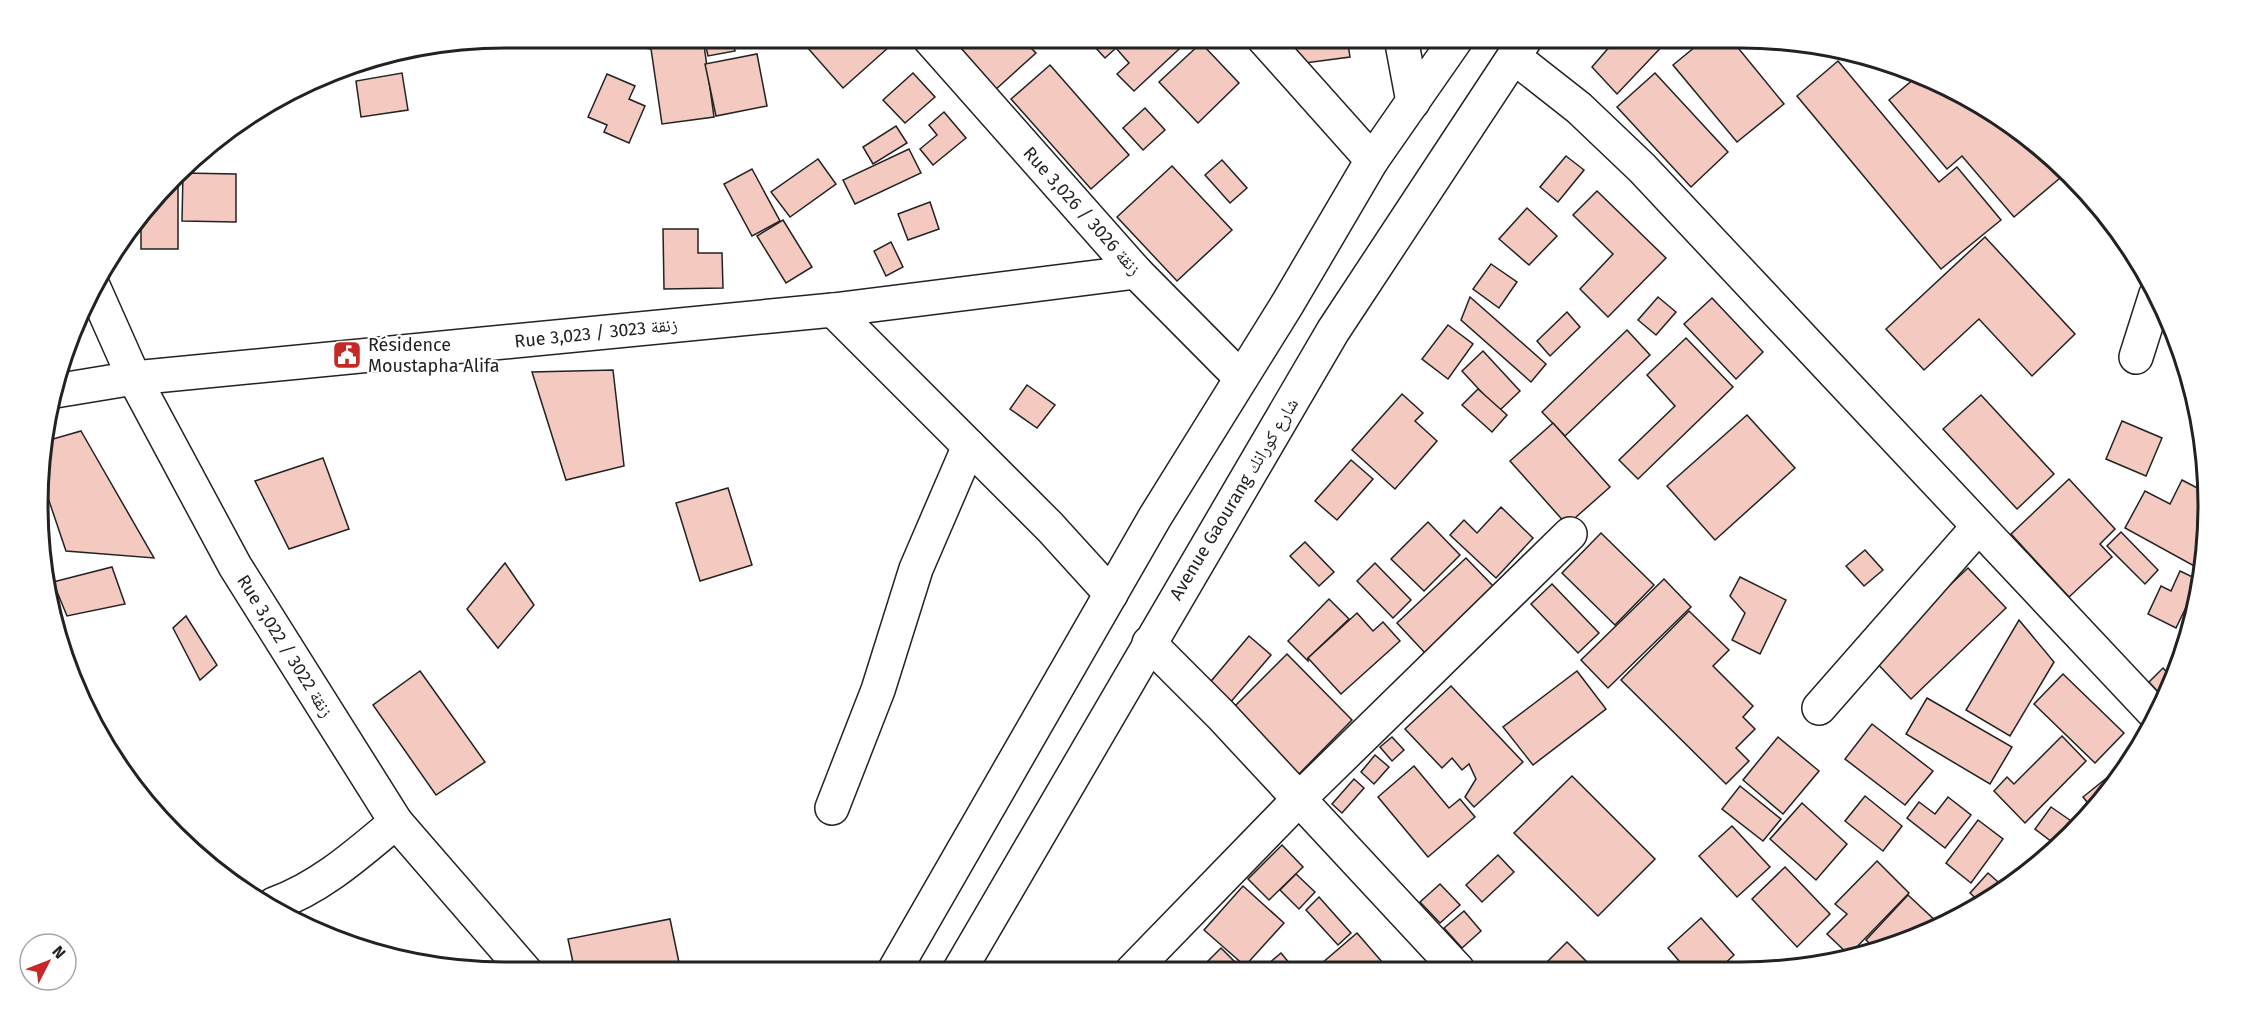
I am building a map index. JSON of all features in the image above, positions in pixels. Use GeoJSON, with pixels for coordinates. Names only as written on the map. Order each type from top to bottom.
{"type":"FeatureCollection","features":[{"type":"Feature","properties":{"kind":"street","name":"Rue 3,026 / زنقة 3026"},"geometry":{"type":"LineString","coordinates":[[938,48],[1136,272],[1241,378]]}},
{"type":"Feature","properties":{"kind":"street"},"geometry":{"type":"LineString","coordinates":[[1272,48],[1372,160]]}},
{"type":"Feature","properties":{"kind":"street"},"geometry":{"type":"LineString","coordinates":[[1403,48],[1413,102]]}},
{"type":"Feature","properties":{"kind":"street"},"geometry":{"type":"LineString","coordinates":[[899,962],[1111,594],[1372,160],[1449,48]]}},
{"type":"Feature","properties":{"kind":"street","name":"Avenue Gaourang شارع كورانك"},"geometry":{"type":"LineString","coordinates":[[964,962],[1333,331],[1519,48]]}},
{"type":"Feature","properties":{"kind":"street"},"geometry":{"type":"LineString","coordinates":[[1521,48],[1642,168],[2150,709]]}},
{"type":"Feature","properties":{"kind":"street","name":"Rue 3,023 / زنقة 3023"},"geometry":{"type":"LineString","coordinates":[[63,390],[134,378],[833,310],[1136,272]]}},
{"type":"Feature","properties":{"kind":"street","name":"Rue 3,022 / زنقة 3022"},"geometry":{"type":"LineString","coordinates":[[98,297],[134,378],[235,566],[396,822],[517,962]]}},
{"type":"Feature","properties":{"kind":"street"},"geometry":{"type":"LineString","coordinates":[[2136,357],[2152,306]]}},
{"type":"Feature","properties":{"kind":"street"},"geometry":{"type":"LineString","coordinates":[[833,310],[1050,527],[1111,594]]}},
{"type":"Feature","properties":{"kind":"street"},"geometry":{"type":"LineString","coordinates":[[832,808],[878,690],[916,569],[969,446]]}},
{"type":"Feature","properties":{"kind":"street"},"geometry":{"type":"LineString","coordinates":[[1819,708],[1978,527]]}},
{"type":"Feature","properties":{"kind":"street"},"geometry":{"type":"LineString","coordinates":[[1140,962],[1300,798],[1570,534]]}},
{"type":"Feature","properties":{"kind":"street"},"geometry":{"type":"LineString","coordinates":[[1149,643],[1300,798],[1452,962]]}},
{"type":"Feature","properties":{"kind":"street"},"geometry":{"type":"LineString","coordinates":[[279,902],[346,864],[396,822]]}},
{"type":"Feature","properties":{"kind":"building"},"geometry":{"type":"Polygon","coordinates":[[[644,48],[704,48],[714,117],[662,124],[651,49],[644,48]]]}},
{"type":"Feature","properties":{"kind":"building"},"geometry":{"type":"Polygon","coordinates":[[[706,48],[734,48],[735,51],[708,56],[706,48]]]}},
{"type":"Feature","properties":{"kind":"building"},"geometry":{"type":"Polygon","coordinates":[[[808,48],[888,48],[843,88],[808,48]]]}},
{"type":"Feature","properties":{"kind":"building"},"geometry":{"type":"Polygon","coordinates":[[[959,48],[1031,48],[1036,53],[994,91],[957,50],[959,48]]]}},
{"type":"Feature","properties":{"kind":"building"},"geometry":{"type":"Polygon","coordinates":[[[1096,48],[1116,48],[1105,58],[1096,48]]]}},
{"type":"Feature","properties":{"kind":"building"},"geometry":{"type":"Polygon","coordinates":[[[1116,48],[1180,48],[1134,91],[1117,74],[1129,63],[1116,48]]]}},
{"type":"Feature","properties":{"kind":"building"},"geometry":{"type":"Polygon","coordinates":[[[1196,48],[1206,48],[1239,83],[1198,123],[1159,82],[1196,48]]]}},
{"type":"Feature","properties":{"kind":"building"},"geometry":{"type":"Polygon","coordinates":[[[1290,48],[1349,48],[1350,57],[1305,63],[1290,48]]]}},
{"type":"Feature","properties":{"kind":"building"},"geometry":{"type":"Polygon","coordinates":[[[1608,48],[1661,48],[1617,94],[1592,67],[1608,48]]]}},
{"type":"Feature","properties":{"kind":"building"},"geometry":{"type":"Polygon","coordinates":[[[1694,48],[1738,48],[1784,104],[1737,142],[1673,65],[1694,48]]]}},
{"type":"Feature","properties":{"kind":"building"},"geometry":{"type":"Polygon","coordinates":[[[757,54],[767,106],[716,116],[705,64],[757,54]]]}},
{"type":"Feature","properties":{"kind":"building"},"geometry":{"type":"Polygon","coordinates":[[[1838,61],[1939,182],[1957,167],[2001,220],[1941,269],[1797,96],[1838,61]]]}},
{"type":"Feature","properties":{"kind":"building"},"geometry":{"type":"Polygon","coordinates":[[[1050,65],[1129,155],[1091,189],[1011,99],[1050,65]]]}},
{"type":"Feature","properties":{"kind":"building"},"geometry":{"type":"Polygon","coordinates":[[[402,73],[408,110],[361,117],[356,81],[402,73]]]}},
{"type":"Feature","properties":{"kind":"building"},"geometry":{"type":"Polygon","coordinates":[[[913,73],[935,97],[905,123],[883,100],[913,73]]]}},
{"type":"Feature","properties":{"kind":"building"},"geometry":{"type":"Polygon","coordinates":[[[1655,73],[1728,152],[1691,187],[1617,107],[1655,73]]]}},
{"type":"Feature","properties":{"kind":"building"},"geometry":{"type":"Polygon","coordinates":[[[607,74],[635,86],[629,99],[645,106],[629,143],[604,132],[607,125],[588,117],[607,74]]]}},
{"type":"Feature","properties":{"kind":"building"},"geometry":{"type":"Polygon","coordinates":[[[1911,81],[1943,95],[1970,109],[2019,142],[2060,178],[2014,217],[1962,156],[1947,169],[1889,100],[1911,81]]]}},
{"type":"Feature","properties":{"kind":"building"},"geometry":{"type":"Polygon","coordinates":[[[1145,108],[1165,130],[1143,150],[1123,128],[1145,108]]]}},
{"type":"Feature","properties":{"kind":"building"},"geometry":{"type":"Polygon","coordinates":[[[944,112],[966,138],[933,165],[920,149],[937,135],[929,125],[944,112]]]}},
{"type":"Feature","properties":{"kind":"building"},"geometry":{"type":"Polygon","coordinates":[[[896,126],[907,143],[873,164],[863,147],[896,126]]]}},
{"type":"Feature","properties":{"kind":"building"},"geometry":{"type":"Polygon","coordinates":[[[909,149],[921,173],[855,204],[843,180],[909,149]]]}},
{"type":"Feature","properties":{"kind":"building"},"geometry":{"type":"Polygon","coordinates":[[[1566,156],[1584,170],[1558,202],[1540,187],[1566,156]]]}},
{"type":"Feature","properties":{"kind":"building"},"geometry":{"type":"Polygon","coordinates":[[[818,159],[836,184],[790,217],[771,192],[818,159]]]}},
{"type":"Feature","properties":{"kind":"building"},"geometry":{"type":"Polygon","coordinates":[[[1222,160],[1247,188],[1230,203],[1205,175],[1222,160]]]}},
{"type":"Feature","properties":{"kind":"building"},"geometry":{"type":"Polygon","coordinates":[[[1172,166],[1232,230],[1177,281],[1117,217],[1172,166]]]}},
{"type":"Feature","properties":{"kind":"building"},"geometry":{"type":"Polygon","coordinates":[[[752,169],[780,221],[752,236],[724,184],[752,169]]]}},
{"type":"Feature","properties":{"kind":"building"},"geometry":{"type":"Polygon","coordinates":[[[191,173],[236,174],[236,222],[182,221],[183,181],[191,173]]]}},
{"type":"Feature","properties":{"kind":"building"},"geometry":{"type":"Polygon","coordinates":[[[178,186],[178,249],[141,249],[141,228],[178,186]]]}},
{"type":"Feature","properties":{"kind":"building"},"geometry":{"type":"Polygon","coordinates":[[[1597,191],[1666,258],[1608,317],[1580,289],[1613,254],[1573,215],[1597,191]]]}},
{"type":"Feature","properties":{"kind":"building"},"geometry":{"type":"Polygon","coordinates":[[[930,202],[939,229],[908,240],[898,214],[930,202]]]}},
{"type":"Feature","properties":{"kind":"building"},"geometry":{"type":"Polygon","coordinates":[[[1527,208],[1557,236],[1529,265],[1499,239],[1527,208]]]}},
{"type":"Feature","properties":{"kind":"building"},"geometry":{"type":"Polygon","coordinates":[[[783,220],[812,267],[786,283],[757,236],[783,220]]]}},
{"type":"Feature","properties":{"kind":"building"},"geometry":{"type":"Polygon","coordinates":[[[663,229],[698,229],[698,253],[722,253],[723,288],[664,289],[663,229]]]}},
{"type":"Feature","properties":{"kind":"building"},"geometry":{"type":"Polygon","coordinates":[[[1985,237],[2075,334],[2032,376],[1979,319],[1924,370],[1886,329],[1985,237]]]}},
{"type":"Feature","properties":{"kind":"building"},"geometry":{"type":"Polygon","coordinates":[[[891,242],[903,267],[886,276],[874,251],[891,242]]]}},
{"type":"Feature","properties":{"kind":"building"},"geometry":{"type":"Polygon","coordinates":[[[1491,264],[1517,282],[1499,308],[1473,289],[1491,264]]]}},
{"type":"Feature","properties":{"kind":"building"},"geometry":{"type":"Polygon","coordinates":[[[1470,297],[1546,364],[1531,382],[1461,320],[1470,297]]]}},
{"type":"Feature","properties":{"kind":"building"},"geometry":{"type":"Polygon","coordinates":[[[1658,297],[1676,312],[1656,335],[1638,320],[1658,297]]]}},
{"type":"Feature","properties":{"kind":"building"},"geometry":{"type":"Polygon","coordinates":[[[1712,298],[1763,352],[1736,379],[1684,324],[1712,298]]]}},
{"type":"Feature","properties":{"kind":"building"},"geometry":{"type":"Polygon","coordinates":[[[1567,312],[1580,327],[1550,356],[1537,341],[1567,312]]]}},
{"type":"Feature","properties":{"kind":"building"},"geometry":{"type":"Polygon","coordinates":[[[1448,325],[1473,344],[1448,379],[1422,359],[1448,325]]]}},
{"type":"Feature","properties":{"kind":"building"},"geometry":{"type":"Polygon","coordinates":[[[1627,330],[1650,355],[1565,436],[1542,412],[1627,330]]]}},
{"type":"Feature","properties":{"kind":"building"},"geometry":{"type":"Polygon","coordinates":[[[1686,338],[1733,387],[1638,479],[1619,460],[1675,406],[1647,375],[1686,338]]]}},
{"type":"Feature","properties":{"kind":"building"},"geometry":{"type":"Polygon","coordinates":[[[1483,351],[1520,391],[1499,411],[1462,371],[1483,351]]]}},
{"type":"Feature","properties":{"kind":"building"},"geometry":{"type":"Polygon","coordinates":[[[613,370],[624,466],[566,480],[532,372],[613,370]]]}},
{"type":"Feature","properties":{"kind":"building"},"geometry":{"type":"Polygon","coordinates":[[[1027,385],[1055,405],[1037,428],[1010,409],[1027,385]]]}},
{"type":"Feature","properties":{"kind":"building"},"geometry":{"type":"Polygon","coordinates":[[[1478,389],[1507,415],[1492,432],[1462,405],[1478,389]]]}},
{"type":"Feature","properties":{"kind":"building"},"geometry":{"type":"Polygon","coordinates":[[[1402,394],[1423,413],[1415,421],[1437,441],[1395,489],[1352,450],[1402,394]]]}},
{"type":"Feature","properties":{"kind":"building"},"geometry":{"type":"Polygon","coordinates":[[[1981,395],[2054,474],[2017,509],[1943,429],[1981,395]]]}},
{"type":"Feature","properties":{"kind":"building"},"geometry":{"type":"Polygon","coordinates":[[[1747,415],[1795,468],[1715,540],[1667,486],[1747,415]]]}},
{"type":"Feature","properties":{"kind":"building"},"geometry":{"type":"Polygon","coordinates":[[[2122,421],[2162,438],[2146,476],[2106,459],[2122,421]]]}},
{"type":"Feature","properties":{"kind":"building"},"geometry":{"type":"Polygon","coordinates":[[[1553,423],[1610,487],[1567,525],[1510,461],[1553,423]]]}},
{"type":"Feature","properties":{"kind":"building"},"geometry":{"type":"Polygon","coordinates":[[[81,431],[154,558],[66,551],[48,498],[53,439],[81,431]]]}},
{"type":"Feature","properties":{"kind":"building"},"geometry":{"type":"Polygon","coordinates":[[[323,458],[349,529],[289,549],[255,481],[323,458]]]}},
{"type":"Feature","properties":{"kind":"building"},"geometry":{"type":"Polygon","coordinates":[[[1351,460],[1373,479],[1337,520],[1315,501],[1351,460]]]}},
{"type":"Feature","properties":{"kind":"building"},"geometry":{"type":"Polygon","coordinates":[[[2069,479],[2115,529],[2100,544],[2112,557],[2069,597],[2011,534],[2069,479]]]}},
{"type":"Feature","properties":{"kind":"building"},"geometry":{"type":"Polygon","coordinates":[[[2182,480],[2197,488],[2194,566],[2125,528],[2145,491],[2170,504],[2182,480]]]}},
{"type":"Feature","properties":{"kind":"building"},"geometry":{"type":"Polygon","coordinates":[[[728,488],[752,565],[700,581],[676,503],[728,488]]]}},
{"type":"Feature","properties":{"kind":"building"},"geometry":{"type":"Polygon","coordinates":[[[1501,507],[1533,538],[1496,578],[1450,535],[1464,520],[1477,533],[1501,507]]]}},
{"type":"Feature","properties":{"kind":"building"},"geometry":{"type":"Polygon","coordinates":[[[1428,522],[1460,555],[1424,591],[1391,559],[1428,522]]]}},
{"type":"Feature","properties":{"kind":"building"},"geometry":{"type":"Polygon","coordinates":[[[2121,532],[2158,570],[2145,584],[2107,546],[2121,532]]]}},
{"type":"Feature","properties":{"kind":"building"},"geometry":{"type":"Polygon","coordinates":[[[1601,533],[1654,585],[1615,625],[1562,573],[1601,533]]]}},
{"type":"Feature","properties":{"kind":"building"},"geometry":{"type":"Polygon","coordinates":[[[1305,542],[1334,572],[1319,586],[1290,556],[1305,542]]]}},
{"type":"Feature","properties":{"kind":"building"},"geometry":{"type":"Polygon","coordinates":[[[1865,550],[1883,570],[1864,586],[1846,566],[1865,550]]]}},
{"type":"Feature","properties":{"kind":"building"},"geometry":{"type":"Polygon","coordinates":[[[1466,558],[1495,588],[1426,654],[1397,623],[1466,558]]]}},
{"type":"Feature","properties":{"kind":"building"},"geometry":{"type":"Polygon","coordinates":[[[505,563],[534,605],[498,648],[467,609],[505,563]]]}},
{"type":"Feature","properties":{"kind":"building"},"geometry":{"type":"Polygon","coordinates":[[[1375,563],[1411,600],[1393,618],[1357,581],[1375,563]]]}},
{"type":"Feature","properties":{"kind":"building"},"geometry":{"type":"Polygon","coordinates":[[[112,567],[125,604],[67,616],[55,582],[112,567]]]}},
{"type":"Feature","properties":{"kind":"building"},"geometry":{"type":"Polygon","coordinates":[[[1968,568],[2006,608],[1911,699],[1872,658],[1968,568]]]}},
{"type":"Feature","properties":{"kind":"building"},"geometry":{"type":"Polygon","coordinates":[[[2180,571],[2192,577],[2186,608],[2176,628],[2148,614],[2161,586],[2171,591],[2180,571]]]}},
{"type":"Feature","properties":{"kind":"building"},"geometry":{"type":"Polygon","coordinates":[[[1740,577],[1786,600],[1760,654],[1732,640],[1745,613],[1730,596],[1740,577]]]}},
{"type":"Feature","properties":{"kind":"building"},"geometry":{"type":"Polygon","coordinates":[[[1664,579],[1691,607],[1608,688],[1581,660],[1664,579]]]}},
{"type":"Feature","properties":{"kind":"building"},"geometry":{"type":"Polygon","coordinates":[[[1552,584],[1599,633],[1578,653],[1531,604],[1552,584]]]}},
{"type":"Feature","properties":{"kind":"building"},"geometry":{"type":"Polygon","coordinates":[[[1329,599],[1349,619],[1308,658],[1308,661],[1288,641],[1329,599]]]}},
{"type":"Feature","properties":{"kind":"building"},"geometry":{"type":"Polygon","coordinates":[[[1689,611],[1729,650],[1713,666],[1753,706],[1743,717],[1755,729],[1736,748],[1749,761],[1726,784],[1621,680],[1689,611]]]}},
{"type":"Feature","properties":{"kind":"building"},"geometry":{"type":"Polygon","coordinates":[[[1357,613],[1373,631],[1383,622],[1400,641],[1341,694],[1308,658],[1357,613]]]}},
{"type":"Feature","properties":{"kind":"building"},"geometry":{"type":"Polygon","coordinates":[[[186,616],[217,665],[200,680],[173,628],[186,616]]]}},
{"type":"Feature","properties":{"kind":"building"},"geometry":{"type":"Polygon","coordinates":[[[2019,620],[2054,662],[2010,736],[1966,710],[2019,620]]]}},
{"type":"Feature","properties":{"kind":"building"},"geometry":{"type":"Polygon","coordinates":[[[1249,636],[1271,655],[1229,704],[1207,686],[1249,636]]]}},
{"type":"Feature","properties":{"kind":"building"},"geometry":{"type":"Polygon","coordinates":[[[1287,654],[1352,720],[1298,775],[1231,710],[1287,654]]]}},
{"type":"Feature","properties":{"kind":"building"},"geometry":{"type":"Polygon","coordinates":[[[2163,668],[2166,672],[2158,692],[2149,682],[2163,668]]]}},
{"type":"Feature","properties":{"kind":"building"},"geometry":{"type":"Polygon","coordinates":[[[420,671],[485,762],[436,795],[373,705],[420,671]]]}},
{"type":"Feature","properties":{"kind":"building"},"geometry":{"type":"Polygon","coordinates":[[[1577,671],[1606,709],[1533,765],[1503,727],[1577,671]]]}},
{"type":"Feature","properties":{"kind":"building"},"geometry":{"type":"Polygon","coordinates":[[[2063,674],[2124,733],[2095,763],[2034,704],[2063,674]]]}},
{"type":"Feature","properties":{"kind":"building"},"geometry":{"type":"Polygon","coordinates":[[[1451,686],[1523,762],[1474,807],[1465,797],[1476,779],[1469,764],[1462,770],[1452,758],[1442,768],[1405,729],[1451,686]]]}},
{"type":"Feature","properties":{"kind":"building"},"geometry":{"type":"Polygon","coordinates":[[[1927,698],[2012,747],[1990,784],[1906,734],[1927,698]]]}},
{"type":"Feature","properties":{"kind":"building"},"geometry":{"type":"Polygon","coordinates":[[[1872,724],[1933,771],[1905,805],[1845,759],[1872,724]]]}},
{"type":"Feature","properties":{"kind":"building"},"geometry":{"type":"Polygon","coordinates":[[[2062,736],[2086,761],[2025,823],[1994,791],[2007,777],[2014,784],[2062,736]]]}},
{"type":"Feature","properties":{"kind":"building"},"geometry":{"type":"Polygon","coordinates":[[[1392,737],[1404,750],[1392,761],[1380,747],[1392,737]]]}},
{"type":"Feature","properties":{"kind":"building"},"geometry":{"type":"Polygon","coordinates":[[[1778,737],[1819,771],[1783,814],[1743,780],[1778,737]]]}},
{"type":"Feature","properties":{"kind":"building"},"geometry":{"type":"Polygon","coordinates":[[[1375,755],[1389,767],[1374,784],[1361,772],[1375,755]]]}},
{"type":"Feature","properties":{"kind":"building"},"geometry":{"type":"Polygon","coordinates":[[[1414,766],[1449,808],[1460,799],[1475,817],[1428,857],[1378,797],[1414,766]]]}},
{"type":"Feature","properties":{"kind":"building"},"geometry":{"type":"Polygon","coordinates":[[[1572,776],[1655,859],[1598,916],[1514,833],[1572,776]]]}},
{"type":"Feature","properties":{"kind":"building"},"geometry":{"type":"Polygon","coordinates":[[[2109,776],[2088,803],[2083,797],[2109,776]]]}},
{"type":"Feature","properties":{"kind":"building"},"geometry":{"type":"Polygon","coordinates":[[[1354,779],[1364,788],[1342,813],[1332,804],[1354,779]]]}},
{"type":"Feature","properties":{"kind":"building"},"geometry":{"type":"Polygon","coordinates":[[[1740,786],[1781,819],[1763,841],[1722,809],[1740,786]]]}},
{"type":"Feature","properties":{"kind":"building"},"geometry":{"type":"Polygon","coordinates":[[[1865,796],[1902,826],[1883,851],[1845,821],[1865,796]]]}},
{"type":"Feature","properties":{"kind":"building"},"geometry":{"type":"Polygon","coordinates":[[[1948,797],[1971,815],[1945,848],[1907,818],[1919,802],[1935,814],[1948,797]]]}},
{"type":"Feature","properties":{"kind":"building"},"geometry":{"type":"Polygon","coordinates":[[[1802,803],[1847,844],[1816,880],[1770,839],[1802,803]]]}},
{"type":"Feature","properties":{"kind":"building"},"geometry":{"type":"Polygon","coordinates":[[[2051,807],[2071,821],[2051,841],[2035,829],[2051,807]]]}},
{"type":"Feature","properties":{"kind":"building"},"geometry":{"type":"Polygon","coordinates":[[[1978,820],[2003,839],[1971,883],[1946,863],[1978,820]]]}},
{"type":"Feature","properties":{"kind":"building"},"geometry":{"type":"Polygon","coordinates":[[[1732,826],[1770,867],[1737,897],[1699,856],[1732,826]]]}},
{"type":"Feature","properties":{"kind":"building"},"geometry":{"type":"Polygon","coordinates":[[[1282,845],[1303,867],[1269,900],[1248,879],[1282,845]]]}},
{"type":"Feature","properties":{"kind":"building"},"geometry":{"type":"Polygon","coordinates":[[[1498,855],[1514,872],[1482,902],[1466,885],[1498,855]]]}},
{"type":"Feature","properties":{"kind":"building"},"geometry":{"type":"Polygon","coordinates":[[[1877,861],[1909,893],[1857,946],[1843,950],[1827,934],[1847,914],[1835,904],[1877,861]]]}},
{"type":"Feature","properties":{"kind":"building"},"geometry":{"type":"Polygon","coordinates":[[[1785,867],[1830,914],[1797,947],[1752,899],[1785,867]]]}},
{"type":"Feature","properties":{"kind":"building"},"geometry":{"type":"Polygon","coordinates":[[[1988,873],[1999,882],[1975,897],[1970,893],[1988,873]]]}},
{"type":"Feature","properties":{"kind":"building"},"geometry":{"type":"Polygon","coordinates":[[[1296,874],[1315,892],[1299,909],[1280,890],[1296,874]]]}},
{"type":"Feature","properties":{"kind":"building"},"geometry":{"type":"Polygon","coordinates":[[[1440,884],[1460,905],[1440,923],[1420,902],[1440,884]]]}},
{"type":"Feature","properties":{"kind":"building"},"geometry":{"type":"Polygon","coordinates":[[[1243,886],[1284,923],[1249,962],[1240,962],[1204,930],[1243,886]]]}},
{"type":"Feature","properties":{"kind":"building"},"geometry":{"type":"Polygon","coordinates":[[[1908,895],[1934,919],[1888,938],[1869,943],[1866,940],[1908,895]]]}},
{"type":"Feature","properties":{"kind":"building"},"geometry":{"type":"Polygon","coordinates":[[[1319,897],[1351,933],[1338,945],[1306,910],[1319,897]]]}},
{"type":"Feature","properties":{"kind":"building"},"geometry":{"type":"Polygon","coordinates":[[[1464,911],[1481,931],[1462,948],[1444,928],[1464,911]]]}},
{"type":"Feature","properties":{"kind":"building"},"geometry":{"type":"Polygon","coordinates":[[[1701,918],[1734,955],[1726,962],[1680,962],[1668,948],[1701,918]]]}},
{"type":"Feature","properties":{"kind":"building"},"geometry":{"type":"Polygon","coordinates":[[[670,919],[679,962],[573,962],[568,939],[670,919]]]}},
{"type":"Feature","properties":{"kind":"building"},"geometry":{"type":"Polygon","coordinates":[[[1357,933],[1382,962],[1323,962],[1357,933]]]}},
{"type":"Feature","properties":{"kind":"building"},"geometry":{"type":"Polygon","coordinates":[[[1567,942],[1587,962],[1547,962],[1567,942]]]}},
{"type":"Feature","properties":{"kind":"building"},"geometry":{"type":"Polygon","coordinates":[[[1221,948],[1235,962],[1207,962],[1221,948]]]}},
{"type":"Feature","properties":{"kind":"building"},"geometry":{"type":"Polygon","coordinates":[[[1281,953],[1288,962],[1270,962],[1281,953]]]}},
{"type":"Feature","properties":{"kind":"place","name":"Résidence Moustapha Alifa"},"geometry":{"type":"Point","coordinates":[347,355]}}]}
